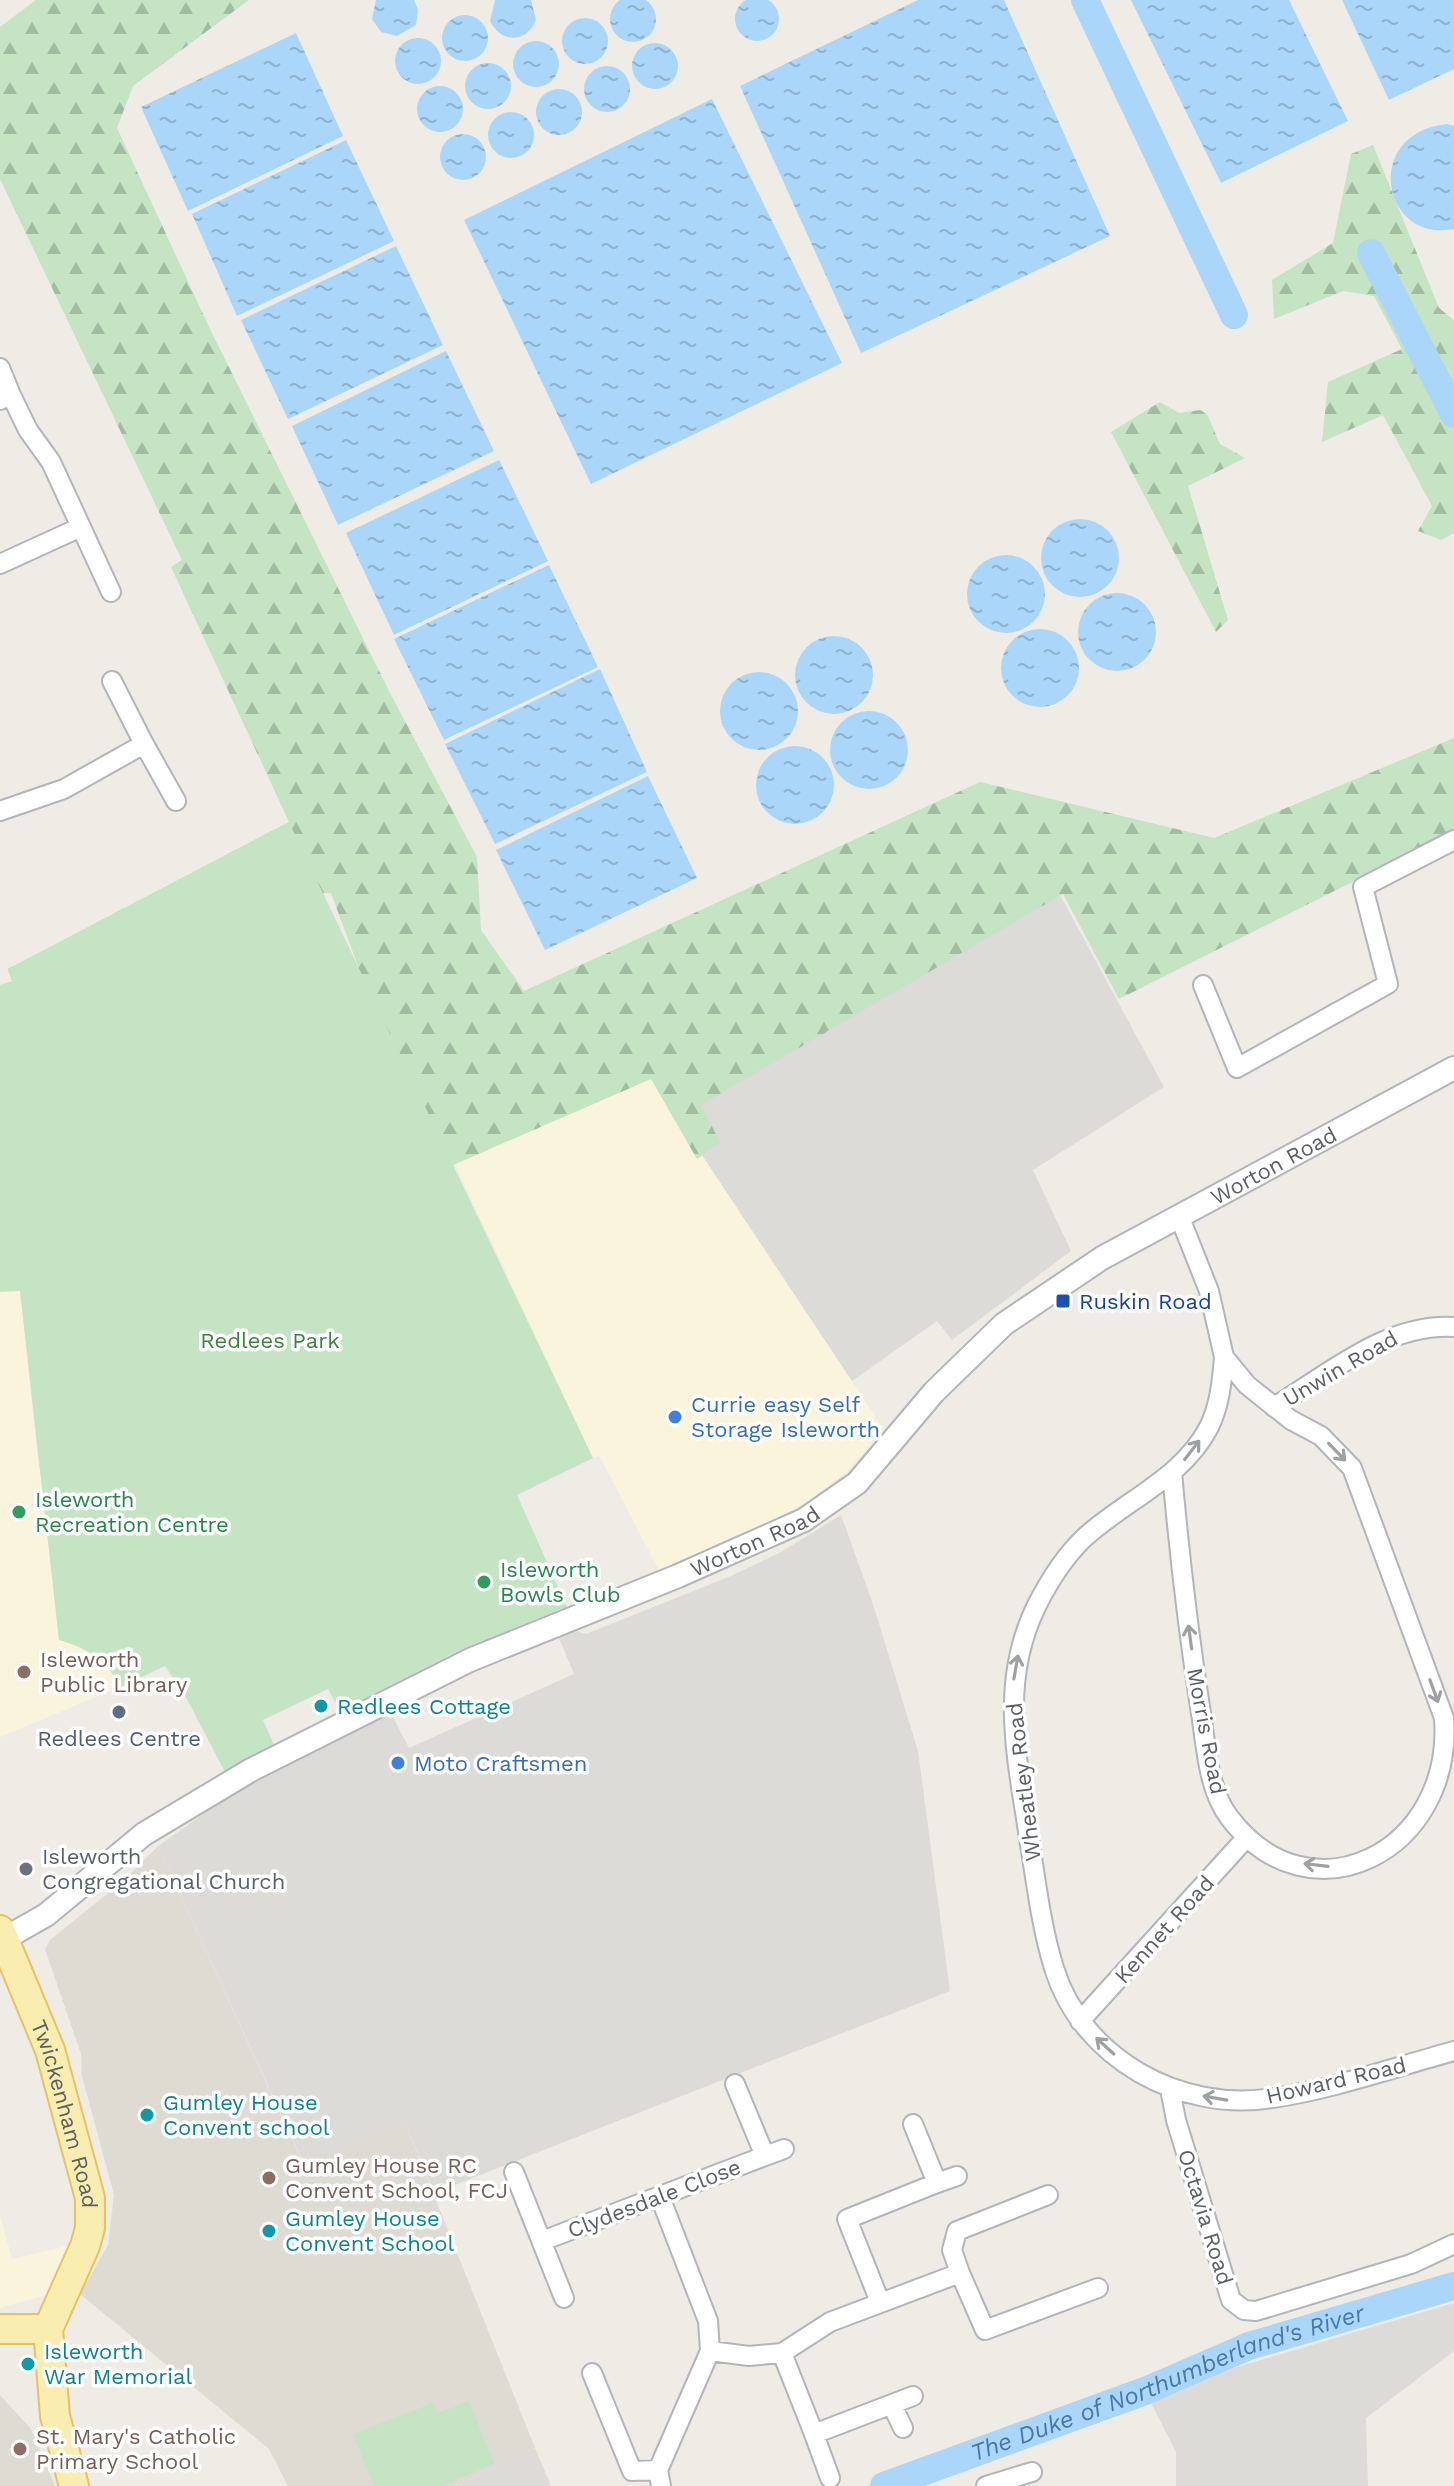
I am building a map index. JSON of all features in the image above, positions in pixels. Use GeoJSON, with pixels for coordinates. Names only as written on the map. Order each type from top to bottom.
{"type":"FeatureCollection","features":[{"type":"Feature","properties":{"kind":"main road","name":"Twickenham Road"},"geometry":{"type":"LineString","coordinates":[[1,1937],[50,2050],[90,2198],[90,2228],[85,2246],[48,2329],[55,2416],[74,2486]]}},
{"type":"Feature","properties":{"kind":"main road"},"geometry":{"type":"LineString","coordinates":[[0,2329],[48,2329]]}},
{"type":"Feature","properties":{"kind":"street"},"geometry":{"type":"LineString","coordinates":[[0,368],[5,397],[51,462],[111,592]]}},
{"type":"Feature","properties":{"kind":"street"},"geometry":{"type":"LineString","coordinates":[[0,564],[81,527]]}},
{"type":"Feature","properties":{"kind":"street"},"geometry":{"type":"LineString","coordinates":[[112,681],[176,801]]}},
{"type":"Feature","properties":{"kind":"street"},"geometry":{"type":"LineString","coordinates":[[0,811],[64,789],[144,744]]}},
{"type":"Feature","properties":{"kind":"street"},"geometry":{"type":"LineString","coordinates":[[1220,1078],[1388,984],[1363,887],[1454,840]]}},
{"type":"Feature","properties":{"kind":"street"},"geometry":{"type":"LineString","coordinates":[[1203,985],[1237,1068]]}},
{"type":"Feature","properties":{"kind":"street","name":"Worton Road"},"geometry":{"type":"LineString","coordinates":[[1,1937],[46,1915],[144,1834],[251,1770],[470,1660],[678,1576],[804,1520],[857,1483],[934,1392],[1004,1324],[1102,1258],[1454,1068]]}},
{"type":"Feature","properties":{"kind":"street"},"geometry":{"type":"LineString","coordinates":[[1180,1218],[1209,1291],[1224,1357],[1247,1385],[1274,1407]]}},
{"type":"Feature","properties":{"kind":"street","name":"Unwin Road"},"geometry":{"type":"LineString","coordinates":[[1274,1407],[1396,1333],[1424,1326],[1454,1327]]}},
{"type":"Feature","properties":{"kind":"street","name":"Wheatley Road"},"geometry":{"type":"LineString","coordinates":[[1170,2089],[1103,2047],[1080,2021],[1055,1970],[1039,1904],[1013,1732],[1016,1667],[1020,1643],[1053,1575],[1083,1539],[1172,1472],[1209,1427],[1219,1398],[1224,1357]]}},
{"type":"Feature","properties":{"kind":"street","name":"Morris Road"},"geometry":{"type":"LineString","coordinates":[[1172,1472],[1180,1566],[1208,1753],[1218,1799],[1247,1837],[1285,1860],[1318,1868],[1372,1860],[1398,1847],[1418,1828],[1447,1789],[1444,1718],[1352,1468],[1321,1436],[1274,1407]]}},
{"type":"Feature","properties":{"kind":"street","name":"Kennet Road"},"geometry":{"type":"LineString","coordinates":[[1080,2021],[1247,1837]]}},
{"type":"Feature","properties":{"kind":"street","name":"Howard Road"},"geometry":{"type":"LineString","coordinates":[[1170,2089],[1224,2101],[1272,2099],[1454,2051]]}},
{"type":"Feature","properties":{"kind":"street","name":"Clydesdale Close"},"geometry":{"type":"LineString","coordinates":[[735,2084],[765,2156]]}},
{"type":"Feature","properties":{"kind":"street","name":"Octavia Road"},"geometry":{"type":"LineString","coordinates":[[1170,2089],[1231,2300],[1244,2310],[1256,2311],[1411,2264],[1454,2244]]}},
{"type":"Feature","properties":{"kind":"street"},"geometry":{"type":"LineString","coordinates":[[913,2124],[937,2183]]}},
{"type":"Feature","properties":{"kind":"street","name":"Clydesdale Close"},"geometry":{"type":"LineString","coordinates":[[542,2241],[784,2149]]}},
{"type":"Feature","properties":{"kind":"street","name":"Clydesdale Close"},"geometry":{"type":"LineString","coordinates":[[514,2172],[564,2298]]}},
{"type":"Feature","properties":{"kind":"street"},"geometry":{"type":"LineString","coordinates":[[880,2302],[847,2219],[957,2176]]}},
{"type":"Feature","properties":{"kind":"street"},"geometry":{"type":"LineString","coordinates":[[1048,2195],[957,2231],[952,2250],[988,2339],[1098,2288]]}},
{"type":"Feature","properties":{"kind":"street"},"geometry":{"type":"LineString","coordinates":[[592,2373],[632,2471],[659,2478],[710,2351],[708,2321],[660,2197]]}},
{"type":"Feature","properties":{"kind":"street"},"geometry":{"type":"LineString","coordinates":[[710,2351],[749,2356],[782,2353],[830,2322],[960,2273]]}},
{"type":"Feature","properties":{"kind":"street"},"geometry":{"type":"LineString","coordinates":[[782,2353],[830,2478]]}},
{"type":"Feature","properties":{"kind":"street"},"geometry":{"type":"LineString","coordinates":[[814,2434],[913,2396]]}},
{"type":"Feature","properties":{"kind":"street"},"geometry":{"type":"LineString","coordinates":[[892,2405],[903,2428]]}},
{"type":"Feature","properties":{"kind":"street"},"geometry":{"type":"LineString","coordinates":[[986,2486],[1032,2472]]}},
{"type":"Feature","properties":{"kind":"shaded area"},"geometry":{"type":"Polygon","coordinates":[[[1053,882],[1164,1087],[1033,1170],[1071,1251],[952,1340],[937,1321],[852,1381],[672,1110],[1053,882]]]}},
{"type":"Feature","properties":{"kind":"shaded area"},"geometry":{"type":"Polygon","coordinates":[[[647,1072],[883,1428],[850,1469],[806,1503],[711,1551],[660,1572],[599,1455],[593,1458],[454,1162],[647,1072]]]}},
{"type":"Feature","properties":{"kind":"shaded area"},"geometry":{"type":"Polygon","coordinates":[[[20,1290],[38,1463],[79,1646],[112,1670],[120,1687],[0,1737],[0,1292],[20,1290]]]}},
{"type":"Feature","properties":{"kind":"shaded area"},"geometry":{"type":"Polygon","coordinates":[[[841,1515],[873,1604],[918,1751],[950,1991],[434,2193],[405,2123],[304,2164],[158,1846],[229,1796],[391,1713],[409,1748],[574,1674],[558,1636],[572,1630],[586,1634],[731,1576],[781,1552],[841,1515]]]}},
{"type":"Feature","properties":{"kind":"shaded area","name":"Gumley House RC Convent School, FCJ"},"geometry":{"type":"Polygon","coordinates":[[[158,1846],[303,2163],[405,2123],[535,2448],[455,2486],[288,2486],[269,2449],[80,2294],[108,2245],[114,2195],[82,2076],[81,2054],[45,1949],[50,1940],[123,1881],[158,1846]]]}},
{"type":"Feature","properties":{"kind":"shaded area"},"geometry":{"type":"Polygon","coordinates":[[[0,2216],[12,2259],[68,2246],[50,2294],[0,2308],[0,2216]]]}},
{"type":"Feature","properties":{"kind":"shaded area"},"geometry":{"type":"Polygon","coordinates":[[[1454,2303],[1454,2351],[1366,2418],[1368,2486],[1176,2486],[1176,2452],[1151,2403],[1234,2368],[1454,2303]]]}},
{"type":"Feature","properties":{"kind":"shaded area","name":"St. Mary's Catholic Primary School"},"geometry":{"type":"Polygon","coordinates":[[[0,2395],[31,2429],[55,2486],[0,2486],[0,2395]]]}},
{"type":"Feature","properties":{"kind":"shaded area"},"geometry":{"type":"Polygon","coordinates":[[[535,2448],[551,2486],[457,2486],[457,2485],[535,2448]]]}},
{"type":"Feature","properties":{"kind":"green space"},"geometry":{"type":"Polygon","coordinates":[[[36,0],[249,0],[133,86],[117,128],[209,327],[390,693],[477,857],[481,930],[524,991],[980,782],[1214,838],[1454,738],[1454,831],[1119,999],[1063,894],[701,1105],[720,1142],[697,1159],[651,1079],[451,1166],[409,1104],[331,893],[287,894],[0,985],[12,981],[8,969],[289,822],[171,567],[182,560],[0,179],[0,27],[36,0]]]}},
{"type":"Feature","properties":{"kind":"green space"},"geometry":{"type":"Polygon","coordinates":[[[1373,145],[1439,308],[1454,320],[1454,533],[1441,540],[1418,531],[1432,506],[1383,415],[1322,442],[1328,382],[1402,349],[1374,296],[1343,291],[1274,319],[1272,280],[1333,243],[1351,154],[1373,145]]]}},
{"type":"Feature","properties":{"kind":"green space"},"geometry":{"type":"Polygon","coordinates":[[[1160,402],[1179,413],[1200,410],[1207,414],[1220,444],[1245,458],[1188,486],[1228,620],[1216,632],[1111,432],[1160,402]]]}},
{"type":"Feature","properties":{"kind":"green space","name":"Redlees Park"},"geometry":{"type":"Polygon","coordinates":[[[289,822],[593,1458],[517,1495],[567,1607],[458,1651],[340,1711],[328,1689],[263,1720],[274,1745],[225,1772],[187,1699],[165,1666],[120,1687],[96,1657],[59,1640],[20,1291],[0,1292],[0,985],[12,981],[8,969],[289,822]]]}},
{"type":"Feature","properties":{"kind":"green space"},"geometry":{"type":"Polygon","coordinates":[[[469,2401],[494,2464],[441,2486],[374,2486],[353,2434],[433,2403],[438,2413],[469,2401]]]}},
{"type":"Feature","properties":{"kind":"water"},"geometry":{"type":"Polygon","coordinates":[[[633,-4],[649,3],[656,19],[649,35],[633,42],[617,35],[610,19],[617,3],[633,-4]]]}},
{"type":"Feature","properties":{"kind":"water"},"geometry":{"type":"Polygon","coordinates":[[[757,-3],[773,3],[779,19],[773,35],[757,41],[741,35],[735,19],[741,3],[757,-3]]]}},
{"type":"Feature","properties":{"kind":"water"},"geometry":{"type":"Polygon","coordinates":[[[376,0],[414,0],[418,10],[416,25],[397,36],[381,32],[372,19],[376,0]]]}},
{"type":"Feature","properties":{"kind":"water"},"geometry":{"type":"Polygon","coordinates":[[[495,0],[531,0],[536,20],[532,28],[514,38],[501,34],[490,21],[495,0]]]}},
{"type":"Feature","properties":{"kind":"water"},"geometry":{"type":"Polygon","coordinates":[[[918,0],[1004,0],[1110,236],[861,353],[740,86],[918,0]]]}},
{"type":"Feature","properties":{"kind":"water"},"geometry":{"type":"Polygon","coordinates":[[[1131,0],[1289,0],[1348,121],[1221,183],[1131,0]]]}},
{"type":"Feature","properties":{"kind":"water"},"geometry":{"type":"Polygon","coordinates":[[[1342,0],[1454,0],[1454,69],[1389,100],[1342,0]]]}},
{"type":"Feature","properties":{"kind":"water"},"geometry":{"type":"Polygon","coordinates":[[[465,15],[482,21],[488,38],[482,55],[465,61],[448,55],[442,38],[448,21],[465,15]]]}},
{"type":"Feature","properties":{"kind":"water"},"geometry":{"type":"Polygon","coordinates":[[[585,18],[602,24],[608,41],[602,58],[585,64],[568,58],[562,41],[568,24],[585,18]]]}},
{"type":"Feature","properties":{"kind":"water"},"geometry":{"type":"Polygon","coordinates":[[[296,33],[343,136],[188,211],[141,107],[296,33]]]}},
{"type":"Feature","properties":{"kind":"water"},"geometry":{"type":"Polygon","coordinates":[[[418,38],[435,44],[441,61],[435,78],[418,84],[401,78],[395,61],[401,44],[418,38]]]}},
{"type":"Feature","properties":{"kind":"water"},"geometry":{"type":"Polygon","coordinates":[[[536,41],[553,47],[559,64],[553,81],[536,87],[519,81],[513,64],[519,47],[536,41]]]}},
{"type":"Feature","properties":{"kind":"water"},"geometry":{"type":"Polygon","coordinates":[[[655,43],[672,49],[678,66],[672,83],[655,89],[638,83],[632,66],[638,49],[655,43]]]}},
{"type":"Feature","properties":{"kind":"water"},"geometry":{"type":"Polygon","coordinates":[[[488,63],[505,69],[511,86],[505,103],[488,109],[471,103],[465,86],[471,69],[488,63]]]}},
{"type":"Feature","properties":{"kind":"water"},"geometry":{"type":"Polygon","coordinates":[[[607,66],[624,72],[630,89],[624,106],[607,112],[590,106],[584,89],[590,72],[607,66]]]}},
{"type":"Feature","properties":{"kind":"water"},"geometry":{"type":"Polygon","coordinates":[[[440,86],[457,92],[463,109],[457,126],[440,132],[423,126],[417,109],[423,92],[440,86]]]}},
{"type":"Feature","properties":{"kind":"water"},"geometry":{"type":"Polygon","coordinates":[[[559,89],[576,95],[582,112],[576,129],[559,135],[542,129],[536,112],[542,95],[559,89]]]}},
{"type":"Feature","properties":{"kind":"water"},"geometry":{"type":"Polygon","coordinates":[[[712,99],[842,363],[591,484],[464,220],[712,99]]]}},
{"type":"Feature","properties":{"kind":"water"},"geometry":{"type":"Polygon","coordinates":[[[511,112],[528,118],[534,135],[528,152],[511,158],[494,152],[488,135],[494,118],[511,112]]]}},
{"type":"Feature","properties":{"kind":"water"},"geometry":{"type":"Polygon","coordinates":[[[1447,124],[1454,126],[1454,229],[1430,229],[1410,220],[1397,205],[1391,186],[1392,165],[1402,146],[1420,132],[1447,124]]]}},
{"type":"Feature","properties":{"kind":"water"},"geometry":{"type":"Polygon","coordinates":[[[463,134],[480,140],[486,157],[480,174],[463,180],[446,174],[440,157],[446,140],[463,134]]]}},
{"type":"Feature","properties":{"kind":"water"},"geometry":{"type":"Polygon","coordinates":[[[346,140],[394,241],[237,316],[192,214],[346,140]]]}},
{"type":"Feature","properties":{"kind":"water"},"geometry":{"type":"Polygon","coordinates":[[[396,246],[443,345],[288,419],[241,320],[396,246]]]}},
{"type":"Feature","properties":{"kind":"water"},"geometry":{"type":"Polygon","coordinates":[[[446,351],[494,451],[338,525],[292,426],[446,351]]]}},
{"type":"Feature","properties":{"kind":"water"},"geometry":{"type":"Polygon","coordinates":[[[499,460],[548,561],[394,635],[346,533],[499,460]]]}},
{"type":"Feature","properties":{"kind":"water"},"geometry":{"type":"Polygon","coordinates":[[[1080,519],[1095,522],[1107,531],[1116,543],[1119,558],[1116,573],[1107,585],[1095,594],[1080,597],[1065,594],[1053,585],[1044,573],[1041,558],[1044,543],[1053,531],[1065,522],[1080,519]]]}},
{"type":"Feature","properties":{"kind":"water"},"geometry":{"type":"Polygon","coordinates":[[[1006,555],[1021,558],[1033,567],[1042,579],[1045,594],[1042,609],[1033,621],[1021,630],[1006,633],[991,630],[979,621],[970,609],[967,594],[970,579],[979,567],[991,558],[1006,555]]]}},
{"type":"Feature","properties":{"kind":"water"},"geometry":{"type":"Polygon","coordinates":[[[549,565],[598,667],[444,740],[394,639],[549,565]]]}},
{"type":"Feature","properties":{"kind":"water"},"geometry":{"type":"Polygon","coordinates":[[[1117,593],[1132,596],[1144,605],[1153,617],[1156,632],[1153,647],[1144,659],[1132,668],[1117,671],[1102,668],[1090,659],[1081,647],[1078,632],[1081,617],[1090,605],[1102,596],[1117,593]]]}},
{"type":"Feature","properties":{"kind":"water"},"geometry":{"type":"Polygon","coordinates":[[[1040,629],[1055,632],[1067,641],[1076,653],[1079,668],[1076,683],[1067,695],[1055,704],[1040,707],[1025,704],[1013,695],[1004,683],[1001,668],[1004,653],[1013,641],[1025,632],[1040,629]]]}},
{"type":"Feature","properties":{"kind":"water"},"geometry":{"type":"Polygon","coordinates":[[[834,636],[849,639],[861,648],[870,660],[873,675],[870,690],[861,702],[849,711],[834,714],[819,711],[807,702],[798,690],[795,675],[798,660],[807,648],[819,639],[834,636]]]}},
{"type":"Feature","properties":{"kind":"water"},"geometry":{"type":"Polygon","coordinates":[[[600,669],[647,772],[495,844],[445,744],[600,669]]]}},
{"type":"Feature","properties":{"kind":"water"},"geometry":{"type":"Polygon","coordinates":[[[759,672],[774,675],[786,684],[795,696],[798,711],[795,726],[786,738],[774,747],[759,750],[744,747],[732,738],[723,726],[720,711],[723,696],[732,684],[744,675],[759,672]]]}},
{"type":"Feature","properties":{"kind":"water"},"geometry":{"type":"Polygon","coordinates":[[[869,711],[884,714],[896,723],[905,735],[908,750],[905,765],[896,777],[884,786],[869,789],[854,786],[842,777],[833,765],[830,750],[833,735],[842,723],[854,714],[869,711]]]}},
{"type":"Feature","properties":{"kind":"water"},"geometry":{"type":"Polygon","coordinates":[[[795,746],[810,749],[822,758],[831,770],[834,785],[831,800],[822,812],[810,821],[795,824],[780,821],[768,812],[759,800],[756,785],[759,770],[768,758],[780,749],[795,746]]]}},
{"type":"Feature","properties":{"kind":"water"},"geometry":{"type":"Polygon","coordinates":[[[648,776],[697,878],[545,950],[496,850],[648,776]]]}},
{"type":"Feature","properties":{"kind":"waterway","name":"The Duke of Northumberland's River"},"geometry":{"type":"LineString","coordinates":[[1085,0],[1234,315]]}},
{"type":"Feature","properties":{"kind":"waterway","name":"The Duke of Northumberland's River"},"geometry":{"type":"LineString","coordinates":[[1371,253],[1454,414]]}},
{"type":"Feature","properties":{"kind":"waterway","name":"The Duke of Northumberland's River"},"geometry":{"type":"LineString","coordinates":[[884,2486],[1145,2391],[1249,2346],[1454,2286]]}},
{"type":"Feature","properties":{"kind":"place","name":"Ruskin Road"},"geometry":{"type":"Point","coordinates":[1063,1301]}},
{"type":"Feature","properties":{"kind":"place","name":"Currie easy Self Storage Isleworth"},"geometry":{"type":"Point","coordinates":[675,1417]}},
{"type":"Feature","properties":{"kind":"place","name":"Isleworth Recreation Centre"},"geometry":{"type":"Point","coordinates":[19,1512]}},
{"type":"Feature","properties":{"kind":"place","name":"Isleworth Bowls Club"},"geometry":{"type":"Point","coordinates":[484,1582]}},
{"type":"Feature","properties":{"kind":"place","name":"Isleworth Public Library"},"geometry":{"type":"Point","coordinates":[24,1672]}},
{"type":"Feature","properties":{"kind":"place","name":"Redlees Cottage"},"geometry":{"type":"Point","coordinates":[321,1706]}},
{"type":"Feature","properties":{"kind":"place","name":"Redlees Centre"},"geometry":{"type":"Point","coordinates":[119,1712]}},
{"type":"Feature","properties":{"kind":"place","name":"Moto Craftsmen"},"geometry":{"type":"Point","coordinates":[398,1763]}},
{"type":"Feature","properties":{"kind":"place","name":"Isleworth Congregational Church"},"geometry":{"type":"Point","coordinates":[26,1869]}},
{"type":"Feature","properties":{"kind":"place","name":"Gumley House Convent school"},"geometry":{"type":"Point","coordinates":[147,2115]}},
{"type":"Feature","properties":{"kind":"place","name":"Gumley House RC Convent School, FCJ"},"geometry":{"type":"Point","coordinates":[269,2178]}},
{"type":"Feature","properties":{"kind":"place","name":"Gumley House Convent School"},"geometry":{"type":"Point","coordinates":[269,2231]}},
{"type":"Feature","properties":{"kind":"place","name":"Isleworth War Memorial"},"geometry":{"type":"Point","coordinates":[28,2364]}},
{"type":"Feature","properties":{"kind":"place","name":"St. Mary's Catholic Primary School"},"geometry":{"type":"Point","coordinates":[20,2449]}}]}
